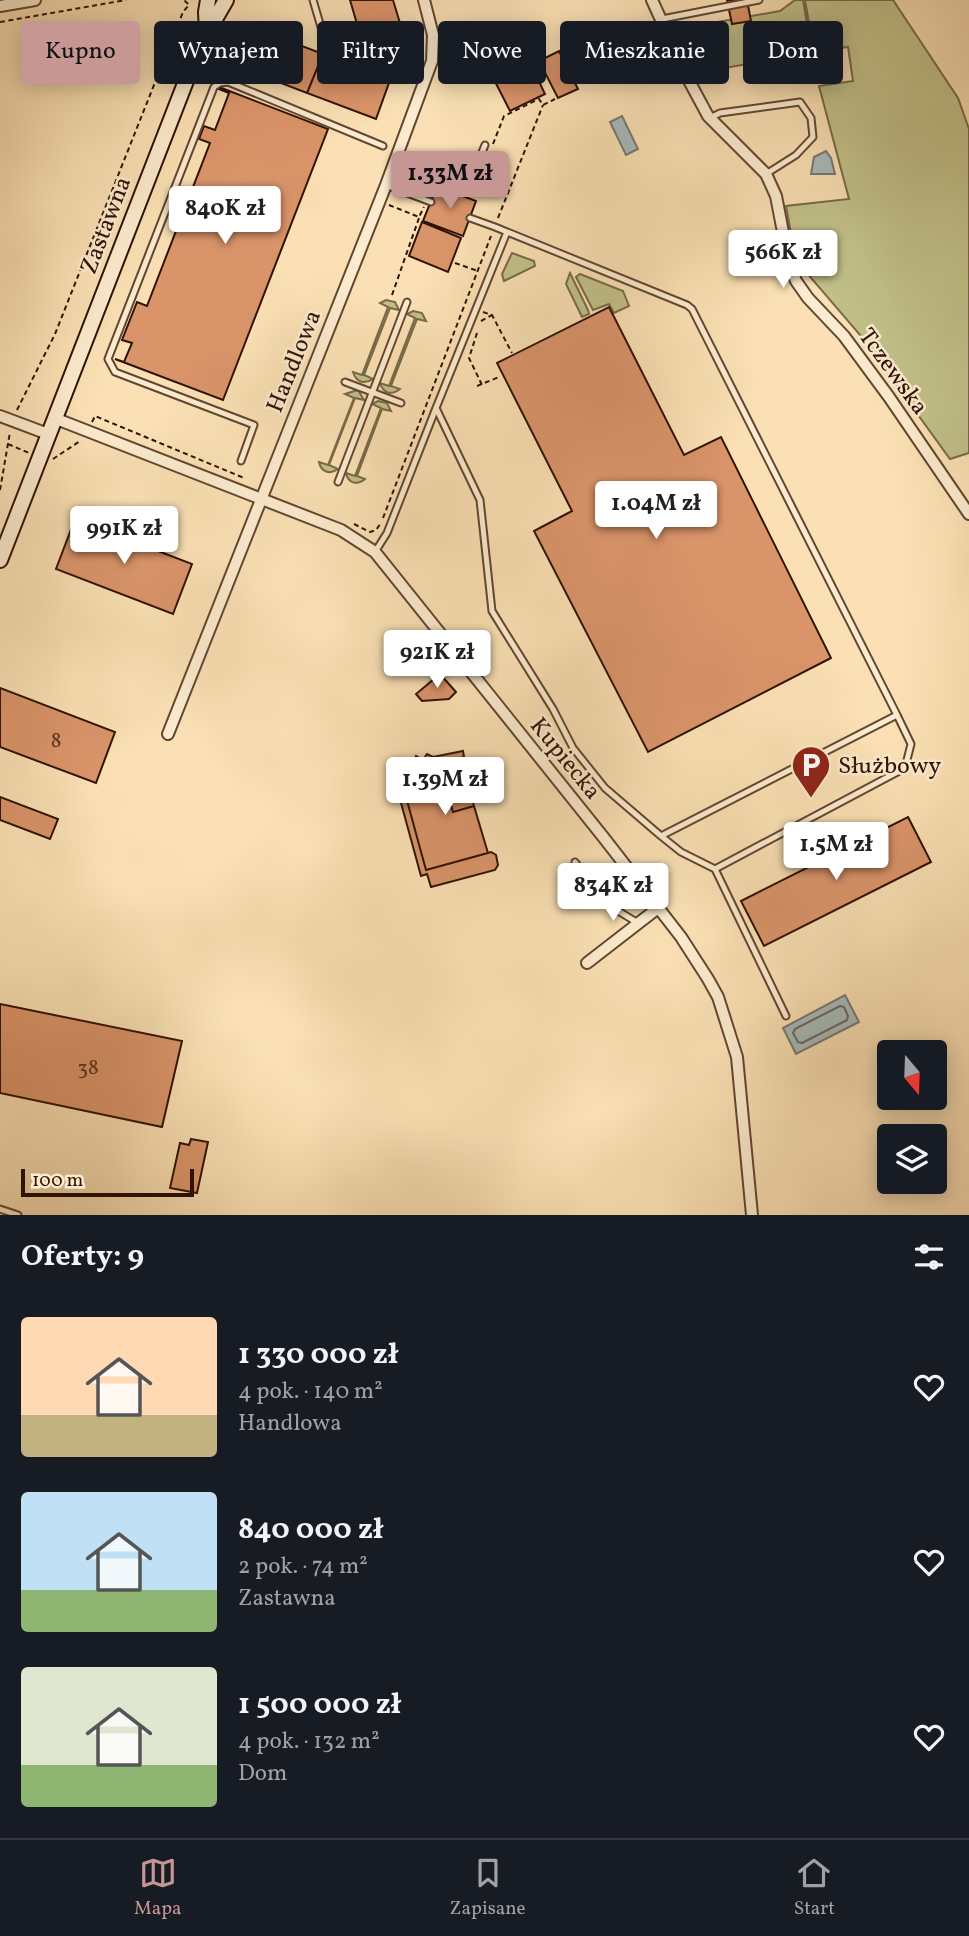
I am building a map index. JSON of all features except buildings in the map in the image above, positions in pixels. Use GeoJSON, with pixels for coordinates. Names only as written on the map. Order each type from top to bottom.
{"type":"FeatureCollection","features":[{"type":"Feature","properties":{"kind":"main road","name":"Zastawna"},"geometry":{"type":"LineString","coordinates":[[206,21],[208,0]]}},
{"type":"Feature","properties":{"kind":"main road","name":"Zastawna"},"geometry":{"type":"LineString","coordinates":[[214,21],[226,0]]}},
{"type":"Feature","properties":{"kind":"main road","name":"Zastawna"},"geometry":{"type":"LineString","coordinates":[[0,560],[187,84]]}},
{"type":"Feature","properties":{"kind":"street"},"geometry":{"type":"LineString","coordinates":[[0,6],[35,0]]}},
{"type":"Feature","properties":{"kind":"street","name":"Handlowa"},"geometry":{"type":"LineString","coordinates":[[168,734],[386,185],[432,61],[433,35],[424,0]]}},
{"type":"Feature","properties":{"kind":"street","name":"Tczewska"},"geometry":{"type":"LineString","coordinates":[[652,0],[687,77],[710,118],[766,174],[776,196],[789,263],[796,281],[808,298],[844,336],[969,514]]}},
{"type":"Feature","properties":{"kind":"street"},"geometry":{"type":"LineString","coordinates":[[0,415],[48,434]]}},
{"type":"Feature","properties":{"kind":"street","name":"Kupiecka"},"geometry":{"type":"LineString","coordinates":[[54,418],[346,533],[375,552],[681,937],[708,979],[718,997],[737,1057],[752,1215]]}},
{"type":"Feature","properties":{"kind":"street"},"geometry":{"type":"LineString","coordinates":[[587,963],[658,908]]}},
{"type":"Feature","properties":{"kind":"lane"},"geometry":{"type":"LineString","coordinates":[[313,0],[319,21]]}},
{"type":"Feature","properties":{"kind":"lane"},"geometry":{"type":"LineString","coordinates":[[662,19],[759,0]]}},
{"type":"Feature","properties":{"kind":"lane"},"geometry":{"type":"LineString","coordinates":[[241,461],[254,425],[115,372],[108,359],[214,88],[220,83],[228,82],[383,146]]}},
{"type":"Feature","properties":{"kind":"lane"},"geometry":{"type":"LineString","coordinates":[[710,118],[720,113],[800,102],[811,118],[813,137],[796,155],[766,174]]}},
{"type":"Feature","properties":{"kind":"lane"},"geometry":{"type":"LineString","coordinates":[[432,158],[475,169],[485,145]]}},
{"type":"Feature","properties":{"kind":"lane"},"geometry":{"type":"LineString","coordinates":[[386,185],[431,202]]}},
{"type":"Feature","properties":{"kind":"lane"},"geometry":{"type":"LineString","coordinates":[[470,218],[643,285],[687,304],[692,309],[911,744],[905,768],[715,869]]}},
{"type":"Feature","properties":{"kind":"lane"},"geometry":{"type":"LineString","coordinates":[[375,552],[387,533],[507,232]]}},
{"type":"Feature","properties":{"kind":"lane"},"geometry":{"type":"LineString","coordinates":[[338,482],[407,302]]}},
{"type":"Feature","properties":{"kind":"lane"},"geometry":{"type":"LineString","coordinates":[[345,382],[401,403]]}},
{"type":"Feature","properties":{"kind":"lane"},"geometry":{"type":"LineString","coordinates":[[436,408],[480,500],[492,611],[553,709],[573,748],[605,788],[681,852],[715,869],[786,1016]]}},
{"type":"Feature","properties":{"kind":"lane"},"geometry":{"type":"LineString","coordinates":[[662,836],[897,715]]}},
{"type":"Feature","properties":{"kind":"lane"},"geometry":{"type":"LineString","coordinates":[[575,862],[610,906],[638,923]]}},
{"type":"Feature","properties":{"kind":"lane"},"geometry":{"type":"LineString","coordinates":[[0,1209],[18,1215]]}},
{"type":"Feature","properties":{"kind":"path"},"geometry":{"type":"LineString","coordinates":[[0,22],[126,0]]}},
{"type":"Feature","properties":{"kind":"path"},"geometry":{"type":"LineString","coordinates":[[15,415],[55,334],[179,22],[189,5],[184,0]]}},
{"type":"Feature","properties":{"kind":"path"},"geometry":{"type":"LineString","coordinates":[[346,533],[351,522],[370,532],[376,530],[380,524],[542,104]]}},
{"type":"Feature","properties":{"kind":"path"},"geometry":{"type":"LineString","coordinates":[[392,295],[419,217]]}},
{"type":"Feature","properties":{"kind":"path"},"geometry":{"type":"LineString","coordinates":[[455,263],[479,271]]}},
{"type":"Feature","properties":{"kind":"path"},"geometry":{"type":"LineString","coordinates":[[475,309],[492,315],[512,353]]}},
{"type":"Feature","properties":{"kind":"path"},"geometry":{"type":"LineString","coordinates":[[481,321],[492,315]]}},
{"type":"Feature","properties":{"kind":"path"},"geometry":{"type":"LineString","coordinates":[[477,332],[469,358],[482,384]]}},
{"type":"Feature","properties":{"kind":"path"},"geometry":{"type":"LineString","coordinates":[[477,387],[499,377]]}},
{"type":"Feature","properties":{"kind":"path"},"geometry":{"type":"LineString","coordinates":[[0,490],[11,427]]}},
{"type":"Feature","properties":{"kind":"shaded area"},"geometry":{"type":"Polygon","coordinates":[[[795,0],[803,0],[807,21],[743,21],[743,65],[729,67],[729,21],[724,21],[780,11],[795,0]]]}},
{"type":"Feature","properties":{"kind":"shaded area"},"geometry":{"type":"Polygon","coordinates":[[[805,0],[893,0],[958,98],[969,129],[969,453],[950,459],[861,336],[800,265],[793,245],[786,206],[849,199],[819,86],[853,81],[848,47],[843,48],[843,21],[809,21],[805,0]]]}},
{"type":"Feature","properties":{"kind":"shaded area"},"geometry":{"type":"Polygon","coordinates":[[[512,253],[534,261],[535,266],[504,281],[502,274],[512,253]]]}},
{"type":"Feature","properties":{"kind":"shaded area"},"geometry":{"type":"Polygon","coordinates":[[[570,273],[588,310],[589,314],[582,317],[566,284],[570,273]]]}},
{"type":"Feature","properties":{"kind":"shaded area"},"geometry":{"type":"Polygon","coordinates":[[[580,274],[623,291],[629,306],[614,313],[609,304],[593,310],[576,277],[580,274]]]}},
{"type":"Feature","properties":{"kind":"shaded area"},"geometry":{"type":"Polygon","coordinates":[[[386,300],[395,302],[399,310],[390,308],[364,375],[373,379],[361,382],[353,372],[362,375],[388,307],[380,303],[386,300]]]}},
{"type":"Feature","properties":{"kind":"shaded area"},"geometry":{"type":"Polygon","coordinates":[[[413,311],[422,313],[426,321],[417,319],[391,386],[400,389],[388,392],[380,383],[389,386],[415,318],[407,314],[413,311]]]}},
{"type":"Feature","properties":{"kind":"shaded area"},"geometry":{"type":"Polygon","coordinates":[[[358,390],[364,400],[355,398],[329,465],[338,469],[326,472],[319,462],[328,465],[354,398],[345,394],[358,390]]]}},
{"type":"Feature","properties":{"kind":"shaded area"},"geometry":{"type":"Polygon","coordinates":[[[378,401],[387,403],[391,411],[382,409],[357,476],[365,479],[353,482],[346,473],[355,476],[381,408],[372,404],[378,401]]]}},
{"type":"Feature","properties":{"kind":"water"},"geometry":{"type":"Polygon","coordinates":[[[622,116],[638,149],[626,155],[610,122],[622,116]]]}},
{"type":"Feature","properties":{"kind":"water"},"geometry":{"type":"Polygon","coordinates":[[[826,151],[831,158],[835,174],[811,174],[814,157],[826,151]]]}},
{"type":"Feature","properties":{"kind":"water"},"geometry":{"type":"Polygon","coordinates":[[[845,995],[859,1022],[796,1054],[783,1028],[845,995]]]}},
{"type":"Feature","properties":{"kind":"place","name":"Służbowy"},"geometry":{"type":"Point","coordinates":[811,799]}}]}
